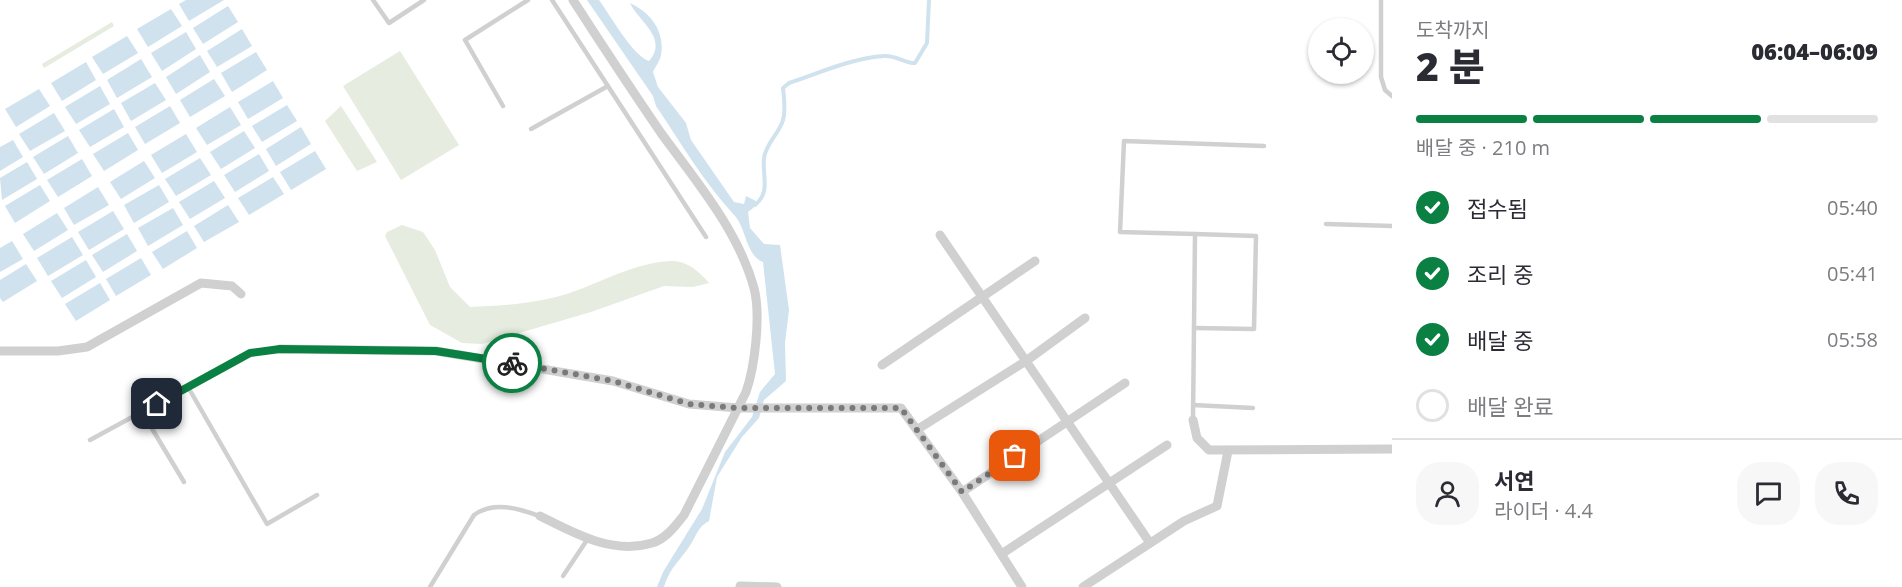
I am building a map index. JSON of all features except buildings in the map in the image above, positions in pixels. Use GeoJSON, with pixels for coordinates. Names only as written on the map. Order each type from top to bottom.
{"type":"FeatureCollection","features":[{"type":"Feature","properties":{"kind":"street"},"geometry":{"type":"LineString","coordinates":[[540,516],[587,540],[630,544],[653,543],[671,531],[684,514],[751,378],[757,316],[755,291],[746,265],[723,219],[628,86],[573,0]]}},
{"type":"Feature","properties":{"kind":"street"},"geometry":{"type":"LineString","coordinates":[[940,235],[1150,543]]}},
{"type":"Feature","properties":{"kind":"street"},"geometry":{"type":"LineString","coordinates":[[882,365],[1035,261]]}},
{"type":"Feature","properties":{"kind":"street"},"geometry":{"type":"LineString","coordinates":[[0,351],[58,351],[87,346],[201,283],[232,286],[241,294]]}},
{"type":"Feature","properties":{"kind":"street"},"geometry":{"type":"LineString","coordinates":[[918,429],[1026,361],[1085,318]]}},
{"type":"Feature","properties":{"kind":"street"},"geometry":{"type":"LineString","coordinates":[[280,349],[436,351],[613,381],[689,404],[738,408],[901,408],[962,492],[1003,553],[1022,587]]}},
{"type":"Feature","properties":{"kind":"street"},"geometry":{"type":"LineString","coordinates":[[962,492],[1125,383]]}},
{"type":"Feature","properties":{"kind":"street"},"geometry":{"type":"LineString","coordinates":[[1193,420],[1197,438],[1209,450],[1392,449]]}},
{"type":"Feature","properties":{"kind":"street"},"geometry":{"type":"LineString","coordinates":[[1003,553],[1167,445]]}},
{"type":"Feature","properties":{"kind":"street"},"geometry":{"type":"LineString","coordinates":[[1083,587],[1184,521],[1217,506],[1228,450]]}},
{"type":"Feature","properties":{"kind":"street"},"geometry":{"type":"LineString","coordinates":[[740,586],[777,587]]}},
{"type":"Feature","properties":{"kind":"lane"},"geometry":{"type":"LineString","coordinates":[[373,0],[389,23],[424,0]]}},
{"type":"Feature","properties":{"kind":"lane"},"geometry":{"type":"LineString","coordinates":[[503,106],[465,40],[528,0]]}},
{"type":"Feature","properties":{"kind":"lane"},"geometry":{"type":"LineString","coordinates":[[552,0],[706,237]]}},
{"type":"Feature","properties":{"kind":"lane"},"geometry":{"type":"LineString","coordinates":[[1381,0],[1381,77],[1384,90],[1392,96]]}},
{"type":"Feature","properties":{"kind":"lane"},"geometry":{"type":"LineString","coordinates":[[531,129],[608,86]]}},
{"type":"Feature","properties":{"kind":"lane"},"geometry":{"type":"LineString","coordinates":[[1194,328],[1254,329],[1256,236],[1120,232],[1124,141],[1264,146]]}},
{"type":"Feature","properties":{"kind":"lane"},"geometry":{"type":"LineString","coordinates":[[1326,224],[1392,226]]}},
{"type":"Feature","properties":{"kind":"lane"},"geometry":{"type":"LineString","coordinates":[[1193,420],[1195,234]]}},
{"type":"Feature","properties":{"kind":"lane"},"geometry":{"type":"LineString","coordinates":[[90,440],[250,353],[280,349]]}},
{"type":"Feature","properties":{"kind":"lane"},"geometry":{"type":"LineString","coordinates":[[188,387],[267,524],[317,495]]}},
{"type":"Feature","properties":{"kind":"lane"},"geometry":{"type":"LineString","coordinates":[[1193,405],[1253,408]]}},
{"type":"Feature","properties":{"kind":"lane"},"geometry":{"type":"LineString","coordinates":[[142,412],[184,482]]}},
{"type":"Feature","properties":{"kind":"lane"},"geometry":{"type":"LineString","coordinates":[[430,587],[474,515],[484,507],[497,506],[540,516]]}},
{"type":"Feature","properties":{"kind":"lane"},"geometry":{"type":"LineString","coordinates":[[564,576],[587,540]]}},
{"type":"Feature","properties":{"kind":"shaded area"},"geometry":{"type":"Polygon","coordinates":[[[112,22],[114,26],[44,68],[42,64],[112,22]]]}},
{"type":"Feature","properties":{"kind":"shaded area"},"geometry":{"type":"Polygon","coordinates":[[[400,51],[459,145],[401,180],[343,86],[400,51]]]}},
{"type":"Feature","properties":{"kind":"shaded area"},"geometry":{"type":"Polygon","coordinates":[[[341,106],[377,162],[357,171],[325,121],[341,106]]]}},
{"type":"Feature","properties":{"kind":"shaded area"},"geometry":{"type":"Polygon","coordinates":[[[402,225],[423,232],[435,250],[450,287],[470,307],[546,299],[570,293],[632,269],[658,262],[682,262],[697,271],[709,283],[693,287],[664,286],[591,312],[482,344],[462,343],[430,325],[385,236],[387,232],[402,225]]]}},
{"type":"Feature","properties":{"kind":"water"},"geometry":{"type":"Polygon","coordinates":[[[186,0],[224,0],[189,21],[179,4],[186,0]]]}},
{"type":"Feature","properties":{"kind":"water"},"geometry":{"type":"Polygon","coordinates":[[[587,0],[599,0],[629,43],[649,61],[656,45],[654,37],[630,3],[644,12],[655,24],[662,46],[653,72],[658,87],[686,123],[691,140],[734,202],[744,204],[746,196],[758,204],[748,212],[750,228],[764,244],[780,245],[789,310],[785,343],[786,381],[764,400],[759,418],[742,437],[717,477],[709,521],[700,529],[672,569],[664,587],[657,587],[663,572],[702,509],[725,452],[752,417],[760,392],[775,374],[763,262],[753,254],[739,221],[694,163],[656,106],[653,96],[587,0]]]}},
{"type":"Feature","properties":{"kind":"water"},"geometry":{"type":"Polygon","coordinates":[[[228,6],[238,22],[203,44],[193,28],[228,6]]]}},
{"type":"Feature","properties":{"kind":"water"},"geometry":{"type":"Polygon","coordinates":[[[171,9],[182,26],[148,47],[137,29],[171,9]]]}},
{"type":"Feature","properties":{"kind":"water"},"geometry":{"type":"Polygon","coordinates":[[[242,29],[252,46],[217,67],[207,51],[242,29]]]}},
{"type":"Feature","properties":{"kind":"water"},"geometry":{"type":"Polygon","coordinates":[[[186,32],[196,49],[162,71],[151,53],[186,32]]]}},
{"type":"Feature","properties":{"kind":"water"},"geometry":{"type":"Polygon","coordinates":[[[127,36],[138,53],[103,74],[92,57],[127,36]]]}},
{"type":"Feature","properties":{"kind":"water"},"geometry":{"type":"Polygon","coordinates":[[[256,52],[267,70],[232,92],[221,73],[256,52]]]}},
{"type":"Feature","properties":{"kind":"water"},"geometry":{"type":"Polygon","coordinates":[[[200,55],[210,72],[176,94],[166,77],[200,55]]]}},
{"type":"Feature","properties":{"kind":"water"},"geometry":{"type":"Polygon","coordinates":[[[141,59],[152,77],[117,98],[107,80],[141,59]]]}},
{"type":"Feature","properties":{"kind":"water"},"geometry":{"type":"Polygon","coordinates":[[[86,62],[96,80],[62,101],[51,83],[86,62]]]}},
{"type":"Feature","properties":{"kind":"water"},"geometry":{"type":"Polygon","coordinates":[[[214,79],[225,96],[190,117],[180,100],[214,79]]]}},
{"type":"Feature","properties":{"kind":"water"},"geometry":{"type":"Polygon","coordinates":[[[273,81],[283,98],[248,119],[238,102],[273,81]]]}},
{"type":"Feature","properties":{"kind":"water"},"geometry":{"type":"Polygon","coordinates":[[[155,83],[166,100],[131,121],[121,103],[155,83]]]}},
{"type":"Feature","properties":{"kind":"water"},"geometry":{"type":"Polygon","coordinates":[[[100,86],[110,104],[76,124],[65,107],[100,86]]]}},
{"type":"Feature","properties":{"kind":"water"},"geometry":{"type":"Polygon","coordinates":[[[39,89],[50,106],[16,127],[5,109],[39,89]]]}},
{"type":"Feature","properties":{"kind":"water"},"geometry":{"type":"Polygon","coordinates":[[[287,105],[297,121],[262,142],[252,126],[287,105]]]}},
{"type":"Feature","properties":{"kind":"water"},"geometry":{"type":"Polygon","coordinates":[[[170,106],[180,123],[145,144],[135,127],[170,106]]]}},
{"type":"Feature","properties":{"kind":"water"},"geometry":{"type":"Polygon","coordinates":[[[230,107],[241,125],[207,145],[196,128],[230,107]]]}},
{"type":"Feature","properties":{"kind":"water"},"geometry":{"type":"Polygon","coordinates":[[[114,109],[124,127],[90,147],[79,130],[114,109]]]}},
{"type":"Feature","properties":{"kind":"water"},"geometry":{"type":"Polygon","coordinates":[[[54,113],[65,131],[30,151],[19,134],[54,113]]]}},
{"type":"Feature","properties":{"kind":"water"},"geometry":{"type":"Polygon","coordinates":[[[301,127],[311,144],[276,166],[266,149],[301,127]]]}},
{"type":"Feature","properties":{"kind":"water"},"geometry":{"type":"Polygon","coordinates":[[[244,131],[255,148],[221,169],[210,152],[244,131]]]}},
{"type":"Feature","properties":{"kind":"water"},"geometry":{"type":"Polygon","coordinates":[[[128,133],[138,150],[104,171],[93,154],[128,133]]]}},
{"type":"Feature","properties":{"kind":"water"},"geometry":{"type":"Polygon","coordinates":[[[186,134],[197,152],[162,173],[151,155],[186,134]]]}},
{"type":"Feature","properties":{"kind":"water"},"geometry":{"type":"Polygon","coordinates":[[[68,136],[78,153],[44,174],[33,157],[68,136]]]}},
{"type":"Feature","properties":{"kind":"water"},"geometry":{"type":"Polygon","coordinates":[[[13,140],[23,157],[0,171],[0,147],[13,140]]]}},
{"type":"Feature","properties":{"kind":"water"},"geometry":{"type":"Polygon","coordinates":[[[315,151],[326,169],[291,190],[280,172],[315,151]]]}},
{"type":"Feature","properties":{"kind":"water"},"geometry":{"type":"Polygon","coordinates":[[[259,154],[269,171],[235,192],[224,175],[259,154]]]}},
{"type":"Feature","properties":{"kind":"water"},"geometry":{"type":"Polygon","coordinates":[[[200,158],[211,175],[176,196],[165,179],[200,158]]]}},
{"type":"Feature","properties":{"kind":"water"},"geometry":{"type":"Polygon","coordinates":[[[82,159],[92,176],[58,197],[47,180],[82,159]]]}},
{"type":"Feature","properties":{"kind":"water"},"geometry":{"type":"Polygon","coordinates":[[[144,161],[155,178],[121,199],[110,182],[144,161]]]}},
{"type":"Feature","properties":{"kind":"water"},"geometry":{"type":"Polygon","coordinates":[[[27,162],[37,179],[2,200],[0,178],[27,162]]]}},
{"type":"Feature","properties":{"kind":"water"},"geometry":{"type":"Polygon","coordinates":[[[273,177],[284,194],[249,215],[238,198],[273,177]]]}},
{"type":"Feature","properties":{"kind":"water"},"geometry":{"type":"Polygon","coordinates":[[[214,181],[225,198],[190,219],[179,202],[214,181]]]}},
{"type":"Feature","properties":{"kind":"water"},"geometry":{"type":"Polygon","coordinates":[[[40,185],[50,201],[15,223],[5,206],[40,185]]]}},
{"type":"Feature","properties":{"kind":"water"},"geometry":{"type":"Polygon","coordinates":[[[159,185],[169,202],[134,223],[124,205],[159,185]]]}},
{"type":"Feature","properties":{"kind":"water"},"geometry":{"type":"Polygon","coordinates":[[[98,187],[109,205],[74,225],[64,208],[98,187]]]}},
{"type":"Feature","properties":{"kind":"water"},"geometry":{"type":"Polygon","coordinates":[[[228,205],[239,222],[204,242],[194,226],[228,205]]]}},
{"type":"Feature","properties":{"kind":"water"},"geometry":{"type":"Polygon","coordinates":[[[173,208],[183,225],[148,246],[138,228],[173,208]]]}},
{"type":"Feature","properties":{"kind":"water"},"geometry":{"type":"Polygon","coordinates":[[[113,211],[124,229],[89,250],[78,232],[113,211]]]}},
{"type":"Feature","properties":{"kind":"water"},"geometry":{"type":"Polygon","coordinates":[[[57,213],[68,230],[34,251],[23,234],[57,213]]]}},
{"type":"Feature","properties":{"kind":"water"},"geometry":{"type":"Polygon","coordinates":[[[187,231],[197,248],[163,269],[152,252],[187,231]]]}},
{"type":"Feature","properties":{"kind":"water"},"geometry":{"type":"Polygon","coordinates":[[[127,234],[137,251],[103,272],[92,255],[127,234]]]}},
{"type":"Feature","properties":{"kind":"water"},"geometry":{"type":"Polygon","coordinates":[[[72,237],[83,255],[48,276],[37,258],[72,237]]]}},
{"type":"Feature","properties":{"kind":"water"},"geometry":{"type":"Polygon","coordinates":[[[12,241],[23,259],[0,272],[0,248],[12,241]]]}},
{"type":"Feature","properties":{"kind":"water"},"geometry":{"type":"Polygon","coordinates":[[[141,258],[151,275],[116,296],[106,279],[141,258]]]}},
{"type":"Feature","properties":{"kind":"water"},"geometry":{"type":"Polygon","coordinates":[[[86,260],[96,277],[62,298],[51,281],[86,260]]]}},
{"type":"Feature","properties":{"kind":"water"},"geometry":{"type":"Polygon","coordinates":[[[26,264],[37,281],[3,302],[0,298],[0,280],[26,264]]]}},
{"type":"Feature","properties":{"kind":"water"},"geometry":{"type":"Polygon","coordinates":[[[100,283],[110,300],[76,321],[65,304],[100,283]]]}},
{"type":"Feature","properties":{"kind":"waterway"},"geometry":{"type":"LineString","coordinates":[[755,205],[763,195],[765,153],[783,120],[785,108],[783,88],[789,83],[872,57],[888,56],[915,63],[927,43],[929,0]]}},
{"type":"Feature","properties":{"kind":"way so far"},"geometry":{"type":"LineString","coordinates":[[512,363],[613,381],[689,404],[738,408],[901,408],[962,492],[1015,456]]}},
{"type":"Feature","properties":{"kind":"route"},"geometry":{"type":"LineString","coordinates":[[157,404],[250,353],[280,349],[436,351],[512,363]]}}]}
